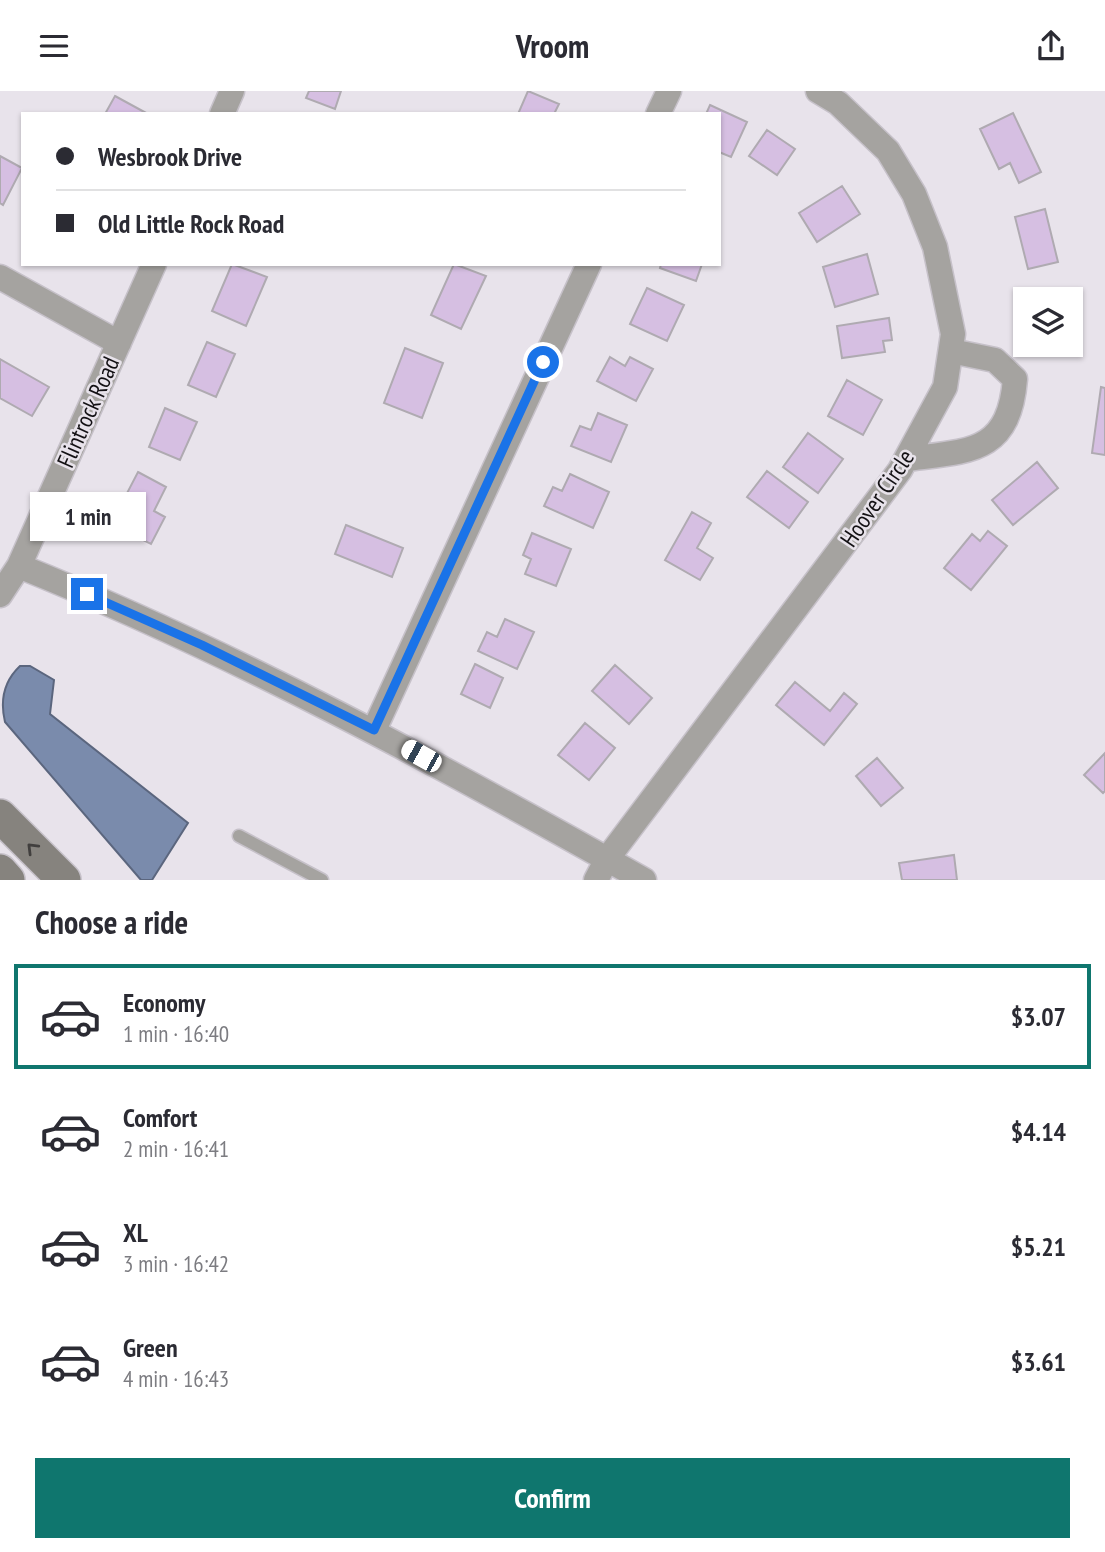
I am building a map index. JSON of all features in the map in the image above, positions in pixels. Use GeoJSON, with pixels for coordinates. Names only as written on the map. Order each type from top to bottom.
{"type":"FeatureCollection","features":[{"type":"Feature","properties":{"kind":"main road"},"geometry":{"type":"LineString","coordinates":[[0,816],[64,880]]}},
{"type":"Feature","properties":{"kind":"main road"},"geometry":{"type":"LineString","coordinates":[[0,871],[8,880]]}},
{"type":"Feature","properties":{"kind":"street"},"geometry":{"type":"LineString","coordinates":[[223,112],[233,91]]}},
{"type":"Feature","properties":{"kind":"street"},"geometry":{"type":"LineString","coordinates":[[659,112],[668,91]]}},
{"type":"Feature","properties":{"kind":"street","name":"Hoover Circle"},"geometry":{"type":"LineString","coordinates":[[602,870],[824,574],[906,459],[946,387],[953,334],[935,247],[914,194],[888,151],[838,103],[818,91]]}},
{"type":"Feature","properties":{"kind":"street","name":"Flintrock Road"},"geometry":{"type":"LineString","coordinates":[[0,595],[19,566],[153,266]]}},
{"type":"Feature","properties":{"kind":"street"},"geometry":{"type":"LineString","coordinates":[[374,730],[588,266]]}},
{"type":"Feature","properties":{"kind":"street"},"geometry":{"type":"LineString","coordinates":[[0,277],[119,342]]}},
{"type":"Feature","properties":{"kind":"street"},"geometry":{"type":"LineString","coordinates":[[906,459],[961,452],[998,435],[1013,405],[1015,379],[995,361],[951,351]]}},
{"type":"Feature","properties":{"kind":"street"},"geometry":{"type":"LineString","coordinates":[[19,566],[181,634],[374,730],[602,870],[644,880]]}},
{"type":"Feature","properties":{"kind":"lane"},"geometry":{"type":"LineString","coordinates":[[239,836],[322,880]]}},
{"type":"Feature","properties":{"kind":"water"},"geometry":{"type":"Polygon","coordinates":[[[20,666],[30,666],[54,680],[50,714],[188,823],[152,880],[141,880],[5,722],[4,692],[20,666]]]}},
{"type":"Feature","properties":{"kind":"building"},"geometry":{"type":"Polygon","coordinates":[[[309,91],[341,91],[335,109],[306,98],[309,91]]]}},
{"type":"Feature","properties":{"kind":"building"},"geometry":{"type":"Polygon","coordinates":[[[528,91],[559,104],[555,112],[519,112],[528,91]]]}},
{"type":"Feature","properties":{"kind":"building"},"geometry":{"type":"Polygon","coordinates":[[[115,96],[144,112],[106,112],[115,96]]]}},
{"type":"Feature","properties":{"kind":"building"},"geometry":{"type":"Polygon","coordinates":[[[710,105],[747,122],[731,157],[721,153],[721,112],[707,112],[710,105]]]}},
{"type":"Feature","properties":{"kind":"building"},"geometry":{"type":"Polygon","coordinates":[[[1013,113],[1041,172],[1019,183],[1010,163],[999,169],[980,129],[1013,113]]]}},
{"type":"Feature","properties":{"kind":"building"},"geometry":{"type":"Polygon","coordinates":[[[767,130],[795,149],[777,175],[749,156],[767,130]]]}},
{"type":"Feature","properties":{"kind":"building"},"geometry":{"type":"Polygon","coordinates":[[[0,156],[21,170],[3,205],[0,203],[0,156]]]}},
{"type":"Feature","properties":{"kind":"building"},"geometry":{"type":"Polygon","coordinates":[[[842,186],[860,214],[817,242],[799,213],[842,186]]]}},
{"type":"Feature","properties":{"kind":"building"},"geometry":{"type":"Polygon","coordinates":[[[1045,209],[1058,262],[1028,269],[1015,217],[1045,209]]]}},
{"type":"Feature","properties":{"kind":"building"},"geometry":{"type":"Polygon","coordinates":[[[867,254],[878,294],[835,307],[823,267],[867,254]]]}},
{"type":"Feature","properties":{"kind":"building"},"geometry":{"type":"Polygon","coordinates":[[[231,266],[267,277],[246,326],[212,311],[231,266]]]}},
{"type":"Feature","properties":{"kind":"building"},"geometry":{"type":"Polygon","coordinates":[[[453,266],[486,276],[461,329],[431,315],[453,266]]]}},
{"type":"Feature","properties":{"kind":"building"},"geometry":{"type":"Polygon","coordinates":[[[660,266],[701,266],[696,281],[660,266]]]}},
{"type":"Feature","properties":{"kind":"building"},"geometry":{"type":"Polygon","coordinates":[[[647,288],[684,305],[667,341],[630,324],[647,288]]]}},
{"type":"Feature","properties":{"kind":"building"},"geometry":{"type":"Polygon","coordinates":[[[889,318],[892,340],[883,341],[885,352],[842,358],[837,326],[889,318]]]}},
{"type":"Feature","properties":{"kind":"building"},"geometry":{"type":"Polygon","coordinates":[[[207,342],[235,354],[216,397],[188,385],[207,342]]]}},
{"type":"Feature","properties":{"kind":"building"},"geometry":{"type":"Polygon","coordinates":[[[405,348],[443,363],[422,418],[384,403],[405,348]]]}},
{"type":"Feature","properties":{"kind":"building"},"geometry":{"type":"Polygon","coordinates":[[[610,357],[625,366],[630,357],[653,369],[636,401],[597,381],[610,357]]]}},
{"type":"Feature","properties":{"kind":"building"},"geometry":{"type":"Polygon","coordinates":[[[0,359],[49,387],[32,416],[0,398],[0,359]]]}},
{"type":"Feature","properties":{"kind":"building"},"geometry":{"type":"Polygon","coordinates":[[[847,380],[882,400],[863,435],[828,416],[847,380]]]}},
{"type":"Feature","properties":{"kind":"building"},"geometry":{"type":"Polygon","coordinates":[[[1101,387],[1105,388],[1105,455],[1092,453],[1101,387]]]}},
{"type":"Feature","properties":{"kind":"building"},"geometry":{"type":"Polygon","coordinates":[[[165,408],[197,422],[180,460],[149,447],[165,408]]]}},
{"type":"Feature","properties":{"kind":"building"},"geometry":{"type":"Polygon","coordinates":[[[598,413],[627,425],[611,462],[571,446],[580,426],[591,430],[598,413]]]}},
{"type":"Feature","properties":{"kind":"building"},"geometry":{"type":"Polygon","coordinates":[[[808,433],[843,459],[818,493],[783,467],[808,433]]]}},
{"type":"Feature","properties":{"kind":"building"},"geometry":{"type":"Polygon","coordinates":[[[1037,462],[1058,488],[1013,525],[992,500],[1037,462]]]}},
{"type":"Feature","properties":{"kind":"building"},"geometry":{"type":"Polygon","coordinates":[[[767,471],[808,502],[789,528],[747,497],[767,471]]]}},
{"type":"Feature","properties":{"kind":"building"},"geometry":{"type":"Polygon","coordinates":[[[138,472],[166,487],[154,511],[165,517],[151,544],[111,524],[138,472]]]}},
{"type":"Feature","properties":{"kind":"building"},"geometry":{"type":"Polygon","coordinates":[[[570,474],[609,492],[593,528],[544,506],[553,487],[562,491],[570,474]]]}},
{"type":"Feature","properties":{"kind":"building"},"geometry":{"type":"Polygon","coordinates":[[[692,512],[711,523],[697,548],[713,558],[700,580],[665,560],[692,512]]]}},
{"type":"Feature","properties":{"kind":"building"},"geometry":{"type":"Polygon","coordinates":[[[346,525],[403,548],[392,577],[335,554],[346,525]]]}},
{"type":"Feature","properties":{"kind":"building"},"geometry":{"type":"Polygon","coordinates":[[[988,531],[1007,546],[971,590],[944,568],[972,534],[980,541],[988,531]]]}},
{"type":"Feature","properties":{"kind":"building"},"geometry":{"type":"Polygon","coordinates":[[[532,533],[571,549],[556,586],[525,574],[531,559],[523,555],[532,533]]]}},
{"type":"Feature","properties":{"kind":"building"},"geometry":{"type":"Polygon","coordinates":[[[505,619],[534,632],[517,669],[478,651],[487,632],[497,637],[505,619]]]}},
{"type":"Feature","properties":{"kind":"building"},"geometry":{"type":"Polygon","coordinates":[[[475,664],[503,678],[490,708],[461,694],[475,664]]]}},
{"type":"Feature","properties":{"kind":"building"},"geometry":{"type":"Polygon","coordinates":[[[615,665],[652,698],[629,724],[592,691],[615,665]]]}},
{"type":"Feature","properties":{"kind":"building"},"geometry":{"type":"Polygon","coordinates":[[[795,682],[830,711],[844,693],[857,704],[824,745],[776,705],[795,682]]]}},
{"type":"Feature","properties":{"kind":"building"},"geometry":{"type":"Polygon","coordinates":[[[585,723],[615,748],[589,780],[558,755],[585,723]]]}},
{"type":"Feature","properties":{"kind":"building"},"geometry":{"type":"Polygon","coordinates":[[[1105,753],[1105,791],[1103,793],[1084,775],[1105,753]]]}},
{"type":"Feature","properties":{"kind":"building"},"geometry":{"type":"Polygon","coordinates":[[[877,758],[903,788],[881,806],[856,776],[877,758]]]}},
{"type":"Feature","properties":{"kind":"building"},"geometry":{"type":"Polygon","coordinates":[[[954,855],[957,880],[902,880],[899,863],[954,855]]]}},
{"type":"Feature","properties":{"kind":"route"},"geometry":{"type":"LineString","coordinates":[[87,594],[267,675],[374,730],[543,362]]}}]}
